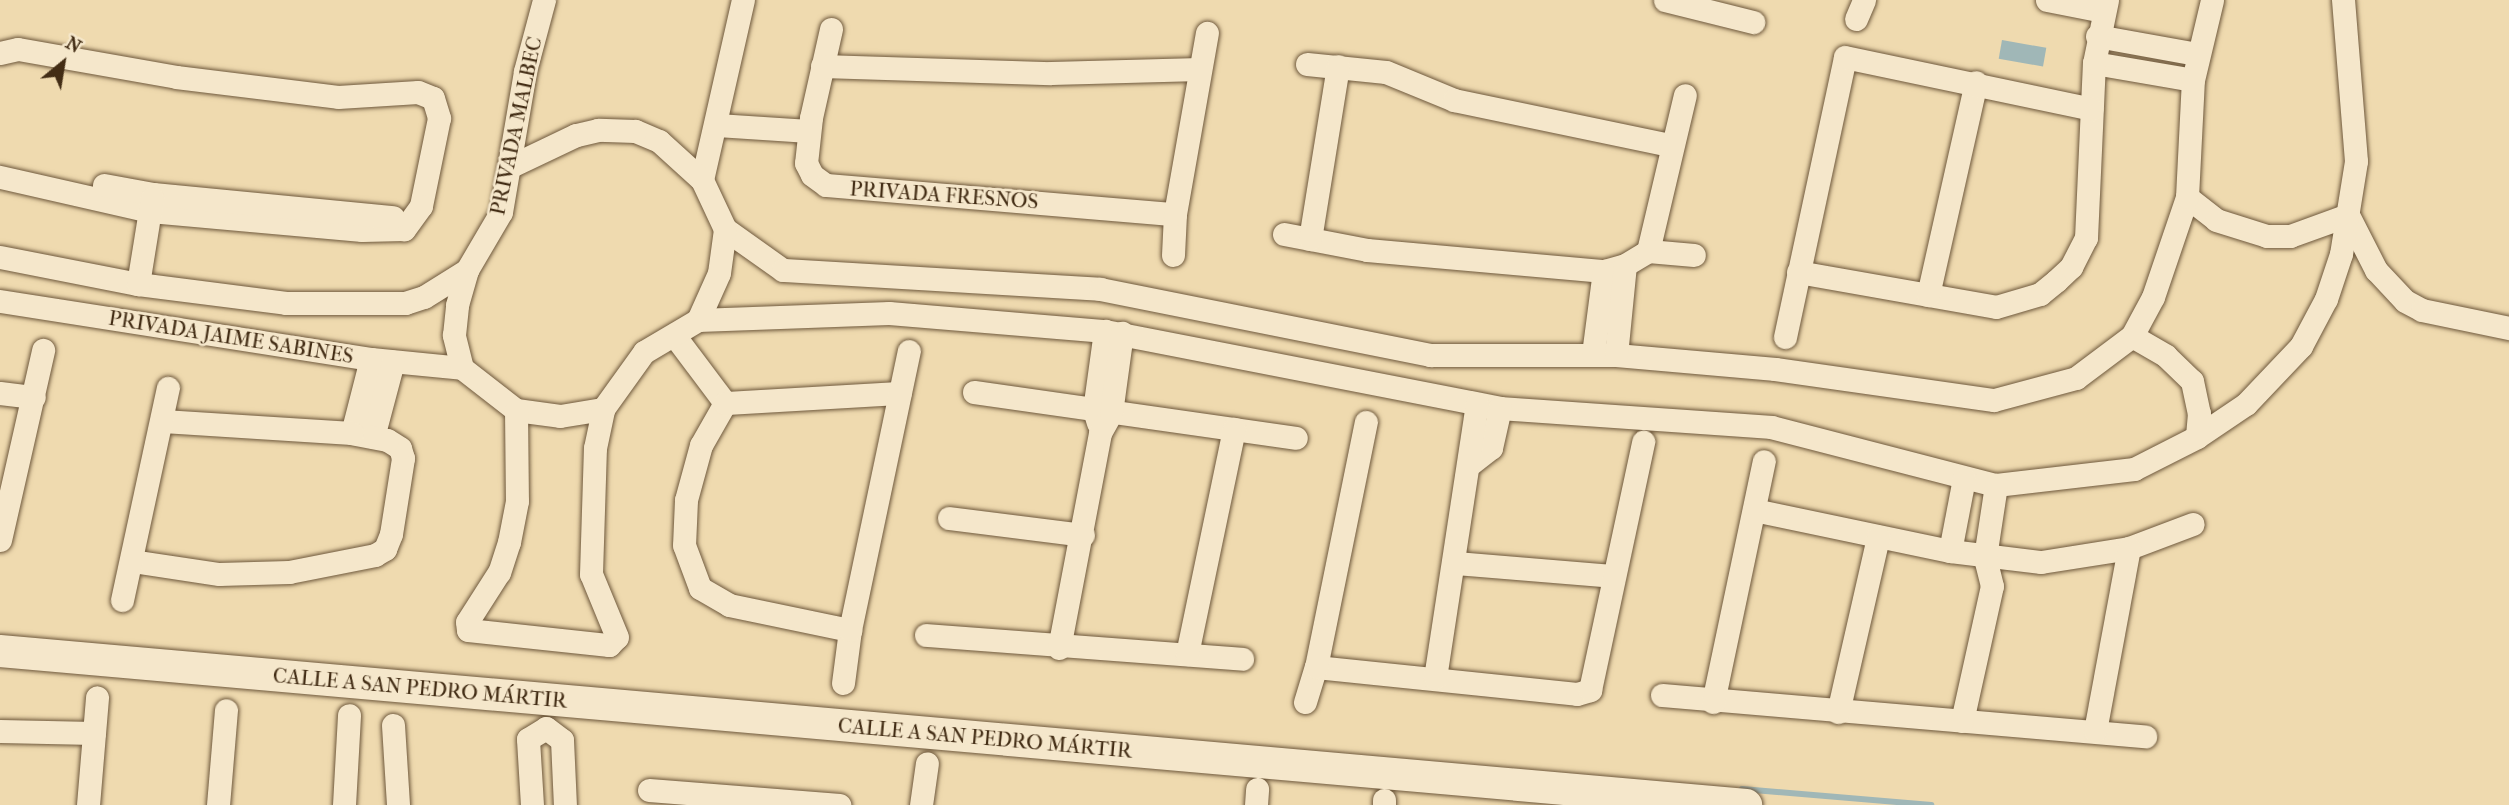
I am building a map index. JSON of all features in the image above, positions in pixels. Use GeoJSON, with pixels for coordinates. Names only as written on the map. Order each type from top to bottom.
{"type":"FeatureCollection","features":[{"type":"Feature","properties":{"kind":"main road","name":"CALLE A SAN PEDRO MÁRTIR"},"geometry":{"type":"LineString","coordinates":[[0,651],[1746,805]]}},
{"type":"Feature","properties":{"kind":"street","name":"PRIVADA MALBEC"},"geometry":{"type":"LineString","coordinates":[[463,368],[454,319],[467,270],[501,212],[525,71],[544,0]]}},
{"type":"Feature","properties":{"kind":"street"},"geometry":{"type":"LineString","coordinates":[[702,180],[743,0]]}},
{"type":"Feature","properties":{"kind":"street"},"geometry":{"type":"LineString","coordinates":[[1665,0],[1707,5],[1753,22]]}},
{"type":"Feature","properties":{"kind":"street"},"geometry":{"type":"LineString","coordinates":[[1798,272],[1983,306],[2012,304],[2040,294],[2071,267],[2086,238],[2094,63],[2105,5],[2047,0]]}},
{"type":"Feature","properties":{"kind":"street"},"geometry":{"type":"LineString","coordinates":[[509,167],[576,135],[610,130],[635,131],[659,141],[702,180],[725,229],[783,270],[1100,289],[1430,355],[1616,355],[1775,369],[1994,400],[2076,378],[2132,336],[2163,276],[2187,197],[2193,80],[2197,54],[2212,0]]}},
{"type":"Feature","properties":{"kind":"street"},"geometry":{"type":"LineString","coordinates":[[516,410],[517,500],[509,542],[499,572],[467,622],[468,629],[609,645],[617,637],[591,574],[595,448],[603,409],[644,352],[698,320],[889,313],[1114,332],[1500,408],[1771,427],[1996,485],[2134,469],[2197,437],[2246,404],[2301,346],[2326,299],[2348,215],[2356,161],[2343,0]]}},
{"type":"Feature","properties":{"kind":"street","name":"PRIVADA FRESNOS"},"geometry":{"type":"LineString","coordinates":[[831,29],[810,125],[808,169],[837,189],[1175,214]]}},
{"type":"Feature","properties":{"kind":"street"},"geometry":{"type":"LineString","coordinates":[[1173,254],[1175,214],[1207,33]]}},
{"type":"Feature","properties":{"kind":"street"},"geometry":{"type":"LineString","coordinates":[[2097,36],[2197,54]]}},
{"type":"Feature","properties":{"kind":"street"},"geometry":{"type":"LineString","coordinates":[[0,53],[18,49],[176,77],[338,97],[426,94],[439,107],[421,206],[404,229],[362,230],[151,203],[0,177]]}},
{"type":"Feature","properties":{"kind":"street"},"geometry":{"type":"LineString","coordinates":[[1785,337],[1845,57],[1976,82],[2092,109]]}},
{"type":"Feature","properties":{"kind":"street"},"geometry":{"type":"LineString","coordinates":[[2094,63],[2193,80]]}},
{"type":"Feature","properties":{"kind":"street"},"geometry":{"type":"LineString","coordinates":[[1307,64],[1386,72],[1476,106],[1670,145]]}},
{"type":"Feature","properties":{"kind":"street"},"geometry":{"type":"LineString","coordinates":[[822,66],[1051,73],[1200,69]]}},
{"type":"Feature","properties":{"kind":"street"},"geometry":{"type":"LineString","coordinates":[[1310,239],[1338,66]]}},
{"type":"Feature","properties":{"kind":"street"},"geometry":{"type":"LineString","coordinates":[[1928,295],[1976,82]]}},
{"type":"Feature","properties":{"kind":"street"},"geometry":{"type":"LineString","coordinates":[[1648,251],[1670,145],[1685,95]]}},
{"type":"Feature","properties":{"kind":"street"},"geometry":{"type":"LineString","coordinates":[[718,117],[810,125]]}},
{"type":"Feature","properties":{"kind":"street"},"geometry":{"type":"LineString","coordinates":[[0,165],[151,203]]}},
{"type":"Feature","properties":{"kind":"street"},"geometry":{"type":"LineString","coordinates":[[2187,197],[2216,220],[2267,236],[2290,236],[2348,215]]}},
{"type":"Feature","properties":{"kind":"street","name":"PRIVADA JAIME SABINES"},"geometry":{"type":"LineString","coordinates":[[138,284],[151,203]]}},
{"type":"Feature","properties":{"kind":"street"},"geometry":{"type":"LineString","coordinates":[[2348,215],[2376,270],[2406,301],[2422,310],[2509,328]]}},
{"type":"Feature","properties":{"kind":"street"},"geometry":{"type":"LineString","coordinates":[[698,320],[719,273],[725,229]]}},
{"type":"Feature","properties":{"kind":"street"},"geometry":{"type":"LineString","coordinates":[[1284,234],[1367,250],[1614,268],[1648,251],[1694,255]]}},
{"type":"Feature","properties":{"kind":"street","name":"PRIVADA JAIME SABINES"},"geometry":{"type":"LineString","coordinates":[[0,257],[138,284],[274,302],[390,305],[424,297],[467,270]]}},
{"type":"Feature","properties":{"kind":"street"},"geometry":{"type":"LineString","coordinates":[[1593,354],[1614,268]]}},
{"type":"Feature","properties":{"kind":"street"},"geometry":{"type":"LineString","coordinates":[[1614,268],[1616,355]]}},
{"type":"Feature","properties":{"kind":"street","name":"PRIVADA JAIME SABINES"},"geometry":{"type":"LineString","coordinates":[[0,301],[382,360],[463,368]]}},
{"type":"Feature","properties":{"kind":"street"},"geometry":{"type":"LineString","coordinates":[[1059,648],[1083,535],[1114,332]]}},
{"type":"Feature","properties":{"kind":"street"},"geometry":{"type":"LineString","coordinates":[[674,335],[725,403]]}},
{"type":"Feature","properties":{"kind":"street"},"geometry":{"type":"LineString","coordinates":[[2132,336],[2166,356],[2192,381],[2199,413],[2197,437]]}},
{"type":"Feature","properties":{"kind":"street"},"geometry":{"type":"LineString","coordinates":[[0,540],[43,350]]}},
{"type":"Feature","properties":{"kind":"street"},"geometry":{"type":"LineString","coordinates":[[843,682],[850,630],[909,351]]}},
{"type":"Feature","properties":{"kind":"street"},"geometry":{"type":"LineString","coordinates":[[362,435],[382,360]]}},
{"type":"Feature","properties":{"kind":"street"},"geometry":{"type":"LineString","coordinates":[[463,368],[516,410],[559,416],[603,409]]}},
{"type":"Feature","properties":{"kind":"street"},"geometry":{"type":"LineString","coordinates":[[122,600],[168,388]]}},
{"type":"Feature","properties":{"kind":"street"},"geometry":{"type":"LineString","coordinates":[[974,392],[1296,439]]}},
{"type":"Feature","properties":{"kind":"street"},"geometry":{"type":"LineString","coordinates":[[0,393],[34,397]]}},
{"type":"Feature","properties":{"kind":"street"},"geometry":{"type":"LineString","coordinates":[[725,403],[900,393]]}},
{"type":"Feature","properties":{"kind":"street"},"geometry":{"type":"LineString","coordinates":[[725,403],[706,434],[691,471],[684,531],[691,573],[700,588],[729,605],[850,630]]}},
{"type":"Feature","properties":{"kind":"street"},"geometry":{"type":"LineString","coordinates":[[1434,678],[1455,562],[1476,404]]}},
{"type":"Feature","properties":{"kind":"street"},"geometry":{"type":"LineString","coordinates":[[1469,465],[1491,448],[1500,408]]}},
{"type":"Feature","properties":{"kind":"street"},"geometry":{"type":"LineString","coordinates":[[132,561],[219,574],[289,572],[380,553],[391,534],[403,458],[400,448],[362,435],[162,421]]}},
{"type":"Feature","properties":{"kind":"street"},"geometry":{"type":"LineString","coordinates":[[1305,702],[1317,667],[1366,422]]}},
{"type":"Feature","properties":{"kind":"street"},"geometry":{"type":"LineString","coordinates":[[1187,654],[1234,429]]}},
{"type":"Feature","properties":{"kind":"street"},"geometry":{"type":"LineString","coordinates":[[1317,667],[1577,694],[1590,690],[1612,576],[1643,442]]}},
{"type":"Feature","properties":{"kind":"street"},"geometry":{"type":"LineString","coordinates":[[1713,702],[1764,461]]}},
{"type":"Feature","properties":{"kind":"street"},"geometry":{"type":"LineString","coordinates":[[1950,551],[1964,478]]}},
{"type":"Feature","properties":{"kind":"street"},"geometry":{"type":"LineString","coordinates":[[1962,721],[1992,586],[1985,556],[1996,485]]}},
{"type":"Feature","properties":{"kind":"street"},"geometry":{"type":"LineString","coordinates":[[1754,510],[1950,551],[2041,562],[2129,548],[2193,524]]}},
{"type":"Feature","properties":{"kind":"street"},"geometry":{"type":"LineString","coordinates":[[949,518],[1083,535]]}},
{"type":"Feature","properties":{"kind":"street"},"geometry":{"type":"LineString","coordinates":[[1838,712],[1878,537]]}},
{"type":"Feature","properties":{"kind":"street"},"geometry":{"type":"LineString","coordinates":[[2095,731],[2129,548]]}},
{"type":"Feature","properties":{"kind":"street"},"geometry":{"type":"LineString","coordinates":[[1455,562],[1612,576]]}},
{"type":"Feature","properties":{"kind":"street"},"geometry":{"type":"LineString","coordinates":[[926,635],[1059,648],[1242,659]]}},
{"type":"Feature","properties":{"kind":"street"},"geometry":{"type":"LineString","coordinates":[[1662,695],[1713,702],[2145,736]]}},
{"type":"Feature","properties":{"kind":"street"},"geometry":{"type":"LineString","coordinates":[[88,805],[97,697]]}},
{"type":"Feature","properties":{"kind":"street"},"geometry":{"type":"LineString","coordinates":[[218,805],[226,710]]}},
{"type":"Feature","properties":{"kind":"street"},"geometry":{"type":"LineString","coordinates":[[344,805],[349,715]]}},
{"type":"Feature","properties":{"kind":"street"},"geometry":{"type":"LineString","coordinates":[[393,725],[398,805]]}},
{"type":"Feature","properties":{"kind":"street"},"geometry":{"type":"LineString","coordinates":[[532,805],[528,739],[546,728],[562,740],[565,805]]}},
{"type":"Feature","properties":{"kind":"street"},"geometry":{"type":"LineString","coordinates":[[0,730],[94,733]]}},
{"type":"Feature","properties":{"kind":"street"},"geometry":{"type":"LineString","coordinates":[[920,805],[927,763]]}},
{"type":"Feature","properties":{"kind":"street"},"geometry":{"type":"LineString","coordinates":[[649,790],[839,805]]}},
{"type":"Feature","properties":{"kind":"water"},"geometry":{"type":"Polygon","coordinates":[[[2002,40],[2046,48],[2043,67],[1999,59],[2002,40]]]}},
{"type":"Feature","properties":{"kind":"waterway"},"geometry":{"type":"LineString","coordinates":[[1742,789],[1931,805]]}}]}
